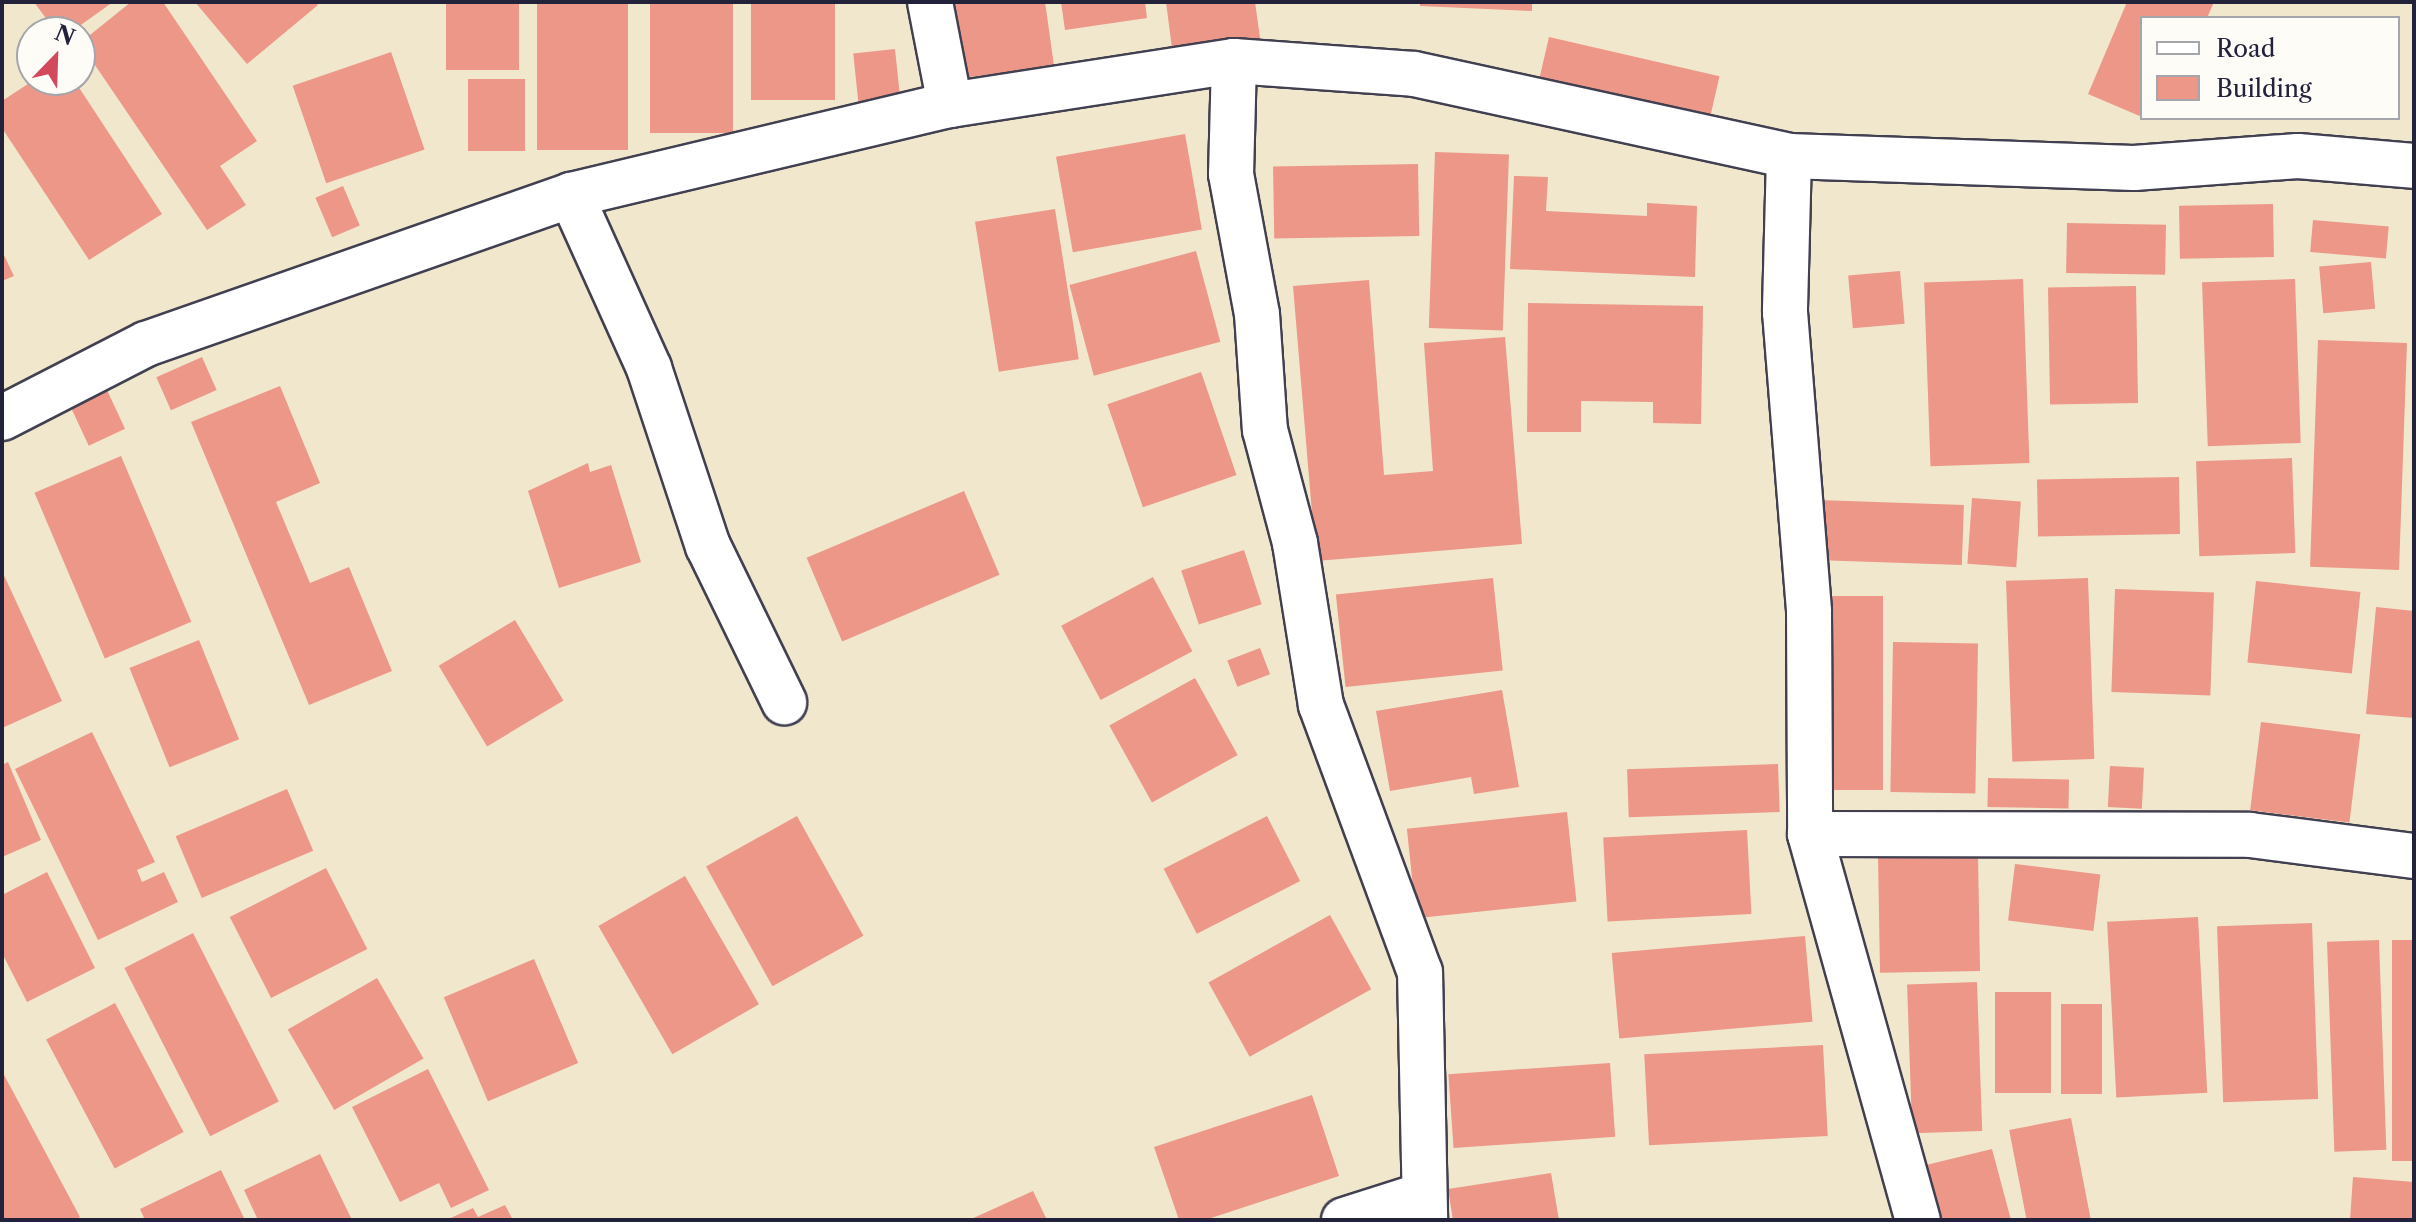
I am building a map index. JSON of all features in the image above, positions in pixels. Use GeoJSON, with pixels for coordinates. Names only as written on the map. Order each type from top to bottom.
{"type":"FeatureCollection","features":[{"type":"Feature","properties":{"kind":"street"},"geometry":{"type":"LineString","coordinates":[[930,2],[950,105]]}},
{"type":"Feature","properties":{"kind":"street"},"geometry":{"type":"LineString","coordinates":[[1234,61],[1231,174],[1257,314],[1265,430],[1295,543],[1321,705],[1420,972],[1424,1208],[1344,1220]]}},
{"type":"Feature","properties":{"kind":"street"},"geometry":{"type":"LineString","coordinates":[[2,418],[146,344],[571,195],[950,105],[1234,61],[1414,74],[1789,156],[2134,168],[2314,156],[2414,166]]}},
{"type":"Feature","properties":{"kind":"street"},"geometry":{"type":"LineString","coordinates":[[1789,156],[1785,312],[1809,612],[1810,834],[1918,1220]]}},
{"type":"Feature","properties":{"kind":"street"},"geometry":{"type":"LineString","coordinates":[[571,195],[649,368],[708,546],[784,702]]}},
{"type":"Feature","properties":{"kind":"street"},"geometry":{"type":"LineString","coordinates":[[1810,834],[2250,835],[2414,856]]}},
{"type":"Feature","properties":{"kind":"building"},"geometry":{"type":"Polygon","coordinates":[[[34,2],[113,2],[93,16],[44,16],[34,2]]]}},
{"type":"Feature","properties":{"kind":"building"},"geometry":{"type":"Polygon","coordinates":[[[131,2],[163,2],[257,141],[220,166],[246,205],[207,230],[96,67],[96,30],[131,2]]]}},
{"type":"Feature","properties":{"kind":"building"},"geometry":{"type":"Polygon","coordinates":[[[195,2],[316,2],[318,5],[247,64],[195,2]]]}},
{"type":"Feature","properties":{"kind":"building"},"geometry":{"type":"Polygon","coordinates":[[[446,2],[519,2],[519,70],[446,70],[446,2]]]}},
{"type":"Feature","properties":{"kind":"building"},"geometry":{"type":"Polygon","coordinates":[[[537,2],[628,2],[628,150],[537,150],[537,2]]]}},
{"type":"Feature","properties":{"kind":"building"},"geometry":{"type":"Polygon","coordinates":[[[650,2],[733,2],[733,133],[650,133],[650,2]]]}},
{"type":"Feature","properties":{"kind":"building"},"geometry":{"type":"Polygon","coordinates":[[[751,2],[835,2],[835,100],[751,100],[751,2]]]}},
{"type":"Feature","properties":{"kind":"building"},"geometry":{"type":"Polygon","coordinates":[[[944,2],[1045,2],[1054,66],[954,79],[944,2]]]}},
{"type":"Feature","properties":{"kind":"building"},"geometry":{"type":"Polygon","coordinates":[[[1061,2],[1145,2],[1147,18],[1065,30],[1061,2]]]}},
{"type":"Feature","properties":{"kind":"building"},"geometry":{"type":"Polygon","coordinates":[[[1166,2],[1255,2],[1261,45],[1173,56],[1166,2]]]}},
{"type":"Feature","properties":{"kind":"building"},"geometry":{"type":"Polygon","coordinates":[[[1420,2],[1532,2],[1532,11],[1420,6],[1420,2]]]}},
{"type":"Feature","properties":{"kind":"building"},"geometry":{"type":"Polygon","coordinates":[[[2127,2],[2214,2],[2208,16],[2140,16],[2140,116],[2088,94],[2127,2]]]}},
{"type":"Feature","properties":{"kind":"building"},"geometry":{"type":"Polygon","coordinates":[[[1549,37],[1720,76],[1707,132],[1536,93],[1549,37]]]}},
{"type":"Feature","properties":{"kind":"building"},"geometry":{"type":"Polygon","coordinates":[[[895,49],[900,100],[859,104],[853,53],[895,49]]]}},
{"type":"Feature","properties":{"kind":"building"},"geometry":{"type":"Polygon","coordinates":[[[391,52],[425,149],[326,183],[293,86],[391,52]]]}},
{"type":"Feature","properties":{"kind":"building"},"geometry":{"type":"Polygon","coordinates":[[[468,79],[525,79],[525,151],[468,151],[468,79]]]}},
{"type":"Feature","properties":{"kind":"building"},"geometry":{"type":"Polygon","coordinates":[[[16,92],[16,96],[85,96],[162,214],[89,260],[2,128],[2,101],[16,92]]]}},
{"type":"Feature","properties":{"kind":"building"},"geometry":{"type":"Polygon","coordinates":[[[1185,134],[1202,230],[1073,252],[1056,157],[1185,134]]]}},
{"type":"Feature","properties":{"kind":"building"},"geometry":{"type":"Polygon","coordinates":[[[1435,152],[1509,155],[1503,330],[1429,328],[1435,152]]]}},
{"type":"Feature","properties":{"kind":"building"},"geometry":{"type":"Polygon","coordinates":[[[1418,164],[1419,236],[1274,239],[1273,167],[1418,164]]]}},
{"type":"Feature","properties":{"kind":"building"},"geometry":{"type":"Polygon","coordinates":[[[1514,176],[1548,177],[1546,211],[1647,216],[1647,203],[1697,206],[1695,277],[1510,269],[1514,176]]]}},
{"type":"Feature","properties":{"kind":"building"},"geometry":{"type":"Polygon","coordinates":[[[343,186],[360,226],[332,237],[315,198],[343,186]]]}},
{"type":"Feature","properties":{"kind":"building"},"geometry":{"type":"Polygon","coordinates":[[[2273,204],[2274,257],[2180,259],[2179,206],[2273,204]]]}},
{"type":"Feature","properties":{"kind":"building"},"geometry":{"type":"Polygon","coordinates":[[[1055,209],[1079,359],[999,372],[975,222],[1055,209]]]}},
{"type":"Feature","properties":{"kind":"building"},"geometry":{"type":"Polygon","coordinates":[[[2313,220],[2389,227],[2386,259],[2310,252],[2313,220]]]}},
{"type":"Feature","properties":{"kind":"building"},"geometry":{"type":"Polygon","coordinates":[[[2067,223],[2166,225],[2165,275],[2066,273],[2067,223]]]}},
{"type":"Feature","properties":{"kind":"building"},"geometry":{"type":"Polygon","coordinates":[[[2,251],[14,276],[2,281],[2,251]]]}},
{"type":"Feature","properties":{"kind":"building"},"geometry":{"type":"Polygon","coordinates":[[[1196,251],[1220,342],[1094,376],[1069,285],[1196,251]]]}},
{"type":"Feature","properties":{"kind":"building"},"geometry":{"type":"Polygon","coordinates":[[[2371,262],[2375,309],[2323,313],[2319,267],[2371,262]]]}},
{"type":"Feature","properties":{"kind":"building"},"geometry":{"type":"Polygon","coordinates":[[[1900,271],[1905,324],[1853,328],[1848,276],[1900,271]]]}},
{"type":"Feature","properties":{"kind":"building"},"geometry":{"type":"Polygon","coordinates":[[[2023,279],[2029,463],[1930,466],[1924,282],[2023,279]]]}},
{"type":"Feature","properties":{"kind":"building"},"geometry":{"type":"Polygon","coordinates":[[[2295,279],[2301,443],[2208,446],[2202,282],[2295,279]]]}},
{"type":"Feature","properties":{"kind":"building"},"geometry":{"type":"Polygon","coordinates":[[[1369,280],[1384,475],[1433,471],[1424,343],[1505,337],[1522,544],[1316,561],[1293,286],[1369,280]]]}},
{"type":"Feature","properties":{"kind":"building"},"geometry":{"type":"Polygon","coordinates":[[[2136,286],[2138,403],[2050,405],[2048,288],[2136,286]]]}},
{"type":"Feature","properties":{"kind":"building"},"geometry":{"type":"Polygon","coordinates":[[[1528,303],[1703,306],[1701,424],[1653,423],[1653,402],[1581,401],[1581,432],[1527,432],[1528,303]]]}},
{"type":"Feature","properties":{"kind":"building"},"geometry":{"type":"Polygon","coordinates":[[[2318,340],[2407,343],[2399,570],[2310,567],[2318,340]]]}},
{"type":"Feature","properties":{"kind":"building"},"geometry":{"type":"Polygon","coordinates":[[[202,357],[217,390],[171,410],[156,377],[202,357]]]}},
{"type":"Feature","properties":{"kind":"building"},"geometry":{"type":"Polygon","coordinates":[[[1201,372],[1236,475],[1143,507],[1107,404],[1201,372]]]}},
{"type":"Feature","properties":{"kind":"building"},"geometry":{"type":"Polygon","coordinates":[[[280,386],[320,483],[276,502],[310,583],[349,567],[392,671],[309,705],[191,422],[280,386]]]}},
{"type":"Feature","properties":{"kind":"building"},"geometry":{"type":"Polygon","coordinates":[[[106,388],[125,429],[89,446],[70,405],[106,388]]]}},
{"type":"Feature","properties":{"kind":"building"},"geometry":{"type":"Polygon","coordinates":[[[121,456],[191,622],[105,658],[34,493],[121,456]]]}},
{"type":"Feature","properties":{"kind":"building"},"geometry":{"type":"Polygon","coordinates":[[[2292,458],[2295,553],[2199,556],[2196,461],[2292,458]]]}},
{"type":"Feature","properties":{"kind":"building"},"geometry":{"type":"Polygon","coordinates":[[[588,463],[590,472],[611,465],[641,562],[559,588],[528,491],[588,463]]]}},
{"type":"Feature","properties":{"kind":"building"},"geometry":{"type":"Polygon","coordinates":[[[2179,477],[2180,534],[2038,536],[2037,479],[2179,477]]]}},
{"type":"Feature","properties":{"kind":"building"},"geometry":{"type":"Polygon","coordinates":[[[964,491],[1000,575],[842,642],[807,558],[964,491]]]}},
{"type":"Feature","properties":{"kind":"building"},"geometry":{"type":"Polygon","coordinates":[[[1972,498],[2021,501],[2016,567],[1967,564],[1972,498]]]}},
{"type":"Feature","properties":{"kind":"building"},"geometry":{"type":"Polygon","coordinates":[[[1818,500],[1964,505],[1962,565],[1816,560],[1818,500]]]}},
{"type":"Feature","properties":{"kind":"building"},"geometry":{"type":"Polygon","coordinates":[[[1244,550],[1262,604],[1199,625],[1181,570],[1244,550]]]}},
{"type":"Feature","properties":{"kind":"building"},"geometry":{"type":"Polygon","coordinates":[[[2,571],[62,701],[2,728],[2,571]]]}},
{"type":"Feature","properties":{"kind":"building"},"geometry":{"type":"Polygon","coordinates":[[[1153,577],[1192,651],[1101,700],[1061,626],[1153,577]]]}},
{"type":"Feature","properties":{"kind":"building"},"geometry":{"type":"Polygon","coordinates":[[[1493,578],[1503,670],[1346,687],[1336,595],[1493,578]]]}},
{"type":"Feature","properties":{"kind":"building"},"geometry":{"type":"Polygon","coordinates":[[[2088,578],[2094,759],[2012,762],[2006,581],[2088,578]]]}},
{"type":"Feature","properties":{"kind":"building"},"geometry":{"type":"Polygon","coordinates":[[[2256,581],[2360,592],[2352,674],[2247,663],[2256,581]]]}},
{"type":"Feature","properties":{"kind":"building"},"geometry":{"type":"Polygon","coordinates":[[[2115,589],[2214,592],[2210,695],[2111,692],[2115,589]]]}},
{"type":"Feature","properties":{"kind":"building"},"geometry":{"type":"Polygon","coordinates":[[[1830,596],[1883,596],[1883,790],[1830,790],[1830,596]]]}},
{"type":"Feature","properties":{"kind":"building"},"geometry":{"type":"Polygon","coordinates":[[[2376,607],[2414,611],[2414,718],[2366,714],[2376,607]]]}},
{"type":"Feature","properties":{"kind":"building"},"geometry":{"type":"Polygon","coordinates":[[[515,620],[563,701],[487,746],[439,666],[515,620]]]}},
{"type":"Feature","properties":{"kind":"building"},"geometry":{"type":"Polygon","coordinates":[[[199,640],[239,739],[170,767],[129,668],[199,640]]]}},
{"type":"Feature","properties":{"kind":"building"},"geometry":{"type":"Polygon","coordinates":[[[1893,642],[1978,643],[1975,793],[1890,792],[1893,642]]]}},
{"type":"Feature","properties":{"kind":"building"},"geometry":{"type":"Polygon","coordinates":[[[1260,648],[1270,674],[1237,687],[1227,661],[1260,648]]]}},
{"type":"Feature","properties":{"kind":"building"},"geometry":{"type":"Polygon","coordinates":[[[1195,678],[1238,755],[1152,802],[1109,726],[1195,678]]]}},
{"type":"Feature","properties":{"kind":"building"},"geometry":{"type":"Polygon","coordinates":[[[1502,690],[1519,787],[1474,794],[1471,777],[1390,791],[1376,711],[1502,690]]]}},
{"type":"Feature","properties":{"kind":"building"},"geometry":{"type":"Polygon","coordinates":[[[2261,722],[2360,734],[2349,823],[2250,810],[2261,722]]]}},
{"type":"Feature","properties":{"kind":"building"},"geometry":{"type":"Polygon","coordinates":[[[92,732],[155,862],[137,870],[142,882],[164,872],[178,902],[98,940],[15,769],[92,732]]]}},
{"type":"Feature","properties":{"kind":"building"},"geometry":{"type":"Polygon","coordinates":[[[8,762],[41,840],[2,857],[2,765],[8,762]]]}},
{"type":"Feature","properties":{"kind":"building"},"geometry":{"type":"Polygon","coordinates":[[[1778,764],[1780,812],[1629,817],[1627,769],[1778,764]]]}},
{"type":"Feature","properties":{"kind":"building"},"geometry":{"type":"Polygon","coordinates":[[[2110,766],[2144,768],[2142,809],[2108,807],[2110,766]]]}},
{"type":"Feature","properties":{"kind":"building"},"geometry":{"type":"Polygon","coordinates":[[[1988,778],[2069,779],[2068,808],[1987,807],[1988,778]]]}},
{"type":"Feature","properties":{"kind":"building"},"geometry":{"type":"Polygon","coordinates":[[[287,789],[313,851],[202,898],[176,836],[287,789]]]}},
{"type":"Feature","properties":{"kind":"building"},"geometry":{"type":"Polygon","coordinates":[[[1567,812],[1576,902],[1416,918],[1407,829],[1567,812]]]}},
{"type":"Feature","properties":{"kind":"building"},"geometry":{"type":"Polygon","coordinates":[[[797,816],[863,936],[772,986],[706,866],[797,816]]]}},
{"type":"Feature","properties":{"kind":"building"},"geometry":{"type":"Polygon","coordinates":[[[1267,816],[1300,881],[1197,934],[1164,869],[1267,816]]]}},
{"type":"Feature","properties":{"kind":"building"},"geometry":{"type":"Polygon","coordinates":[[[1747,830],[1751,914],[1608,921],[1603,838],[1747,830]]]}},
{"type":"Feature","properties":{"kind":"building"},"geometry":{"type":"Polygon","coordinates":[[[1978,855],[1980,971],[1880,973],[1878,857],[1978,855]]]}},
{"type":"Feature","properties":{"kind":"building"},"geometry":{"type":"Polygon","coordinates":[[[2015,864],[2100,874],[2093,931],[2008,921],[2015,864]]]}},
{"type":"Feature","properties":{"kind":"building"},"geometry":{"type":"Polygon","coordinates":[[[326,868],[367,949],[271,998],[230,917],[326,868]]]}},
{"type":"Feature","properties":{"kind":"building"},"geometry":{"type":"Polygon","coordinates":[[[47,872],[95,968],[27,1002],[2,953],[2,895],[47,872]]]}},
{"type":"Feature","properties":{"kind":"building"},"geometry":{"type":"Polygon","coordinates":[[[685,876],[759,1004],[672,1054],[598,926],[685,876]]]}},
{"type":"Feature","properties":{"kind":"building"},"geometry":{"type":"Polygon","coordinates":[[[1330,915],[1371,989],[1250,1057],[1208,982],[1330,915]]]}},
{"type":"Feature","properties":{"kind":"building"},"geometry":{"type":"Polygon","coordinates":[[[2198,917],[2207,1093],[2116,1098],[2107,922],[2198,917]]]}},
{"type":"Feature","properties":{"kind":"building"},"geometry":{"type":"Polygon","coordinates":[[[2312,923],[2318,1099],[2223,1102],[2217,926],[2312,923]]]}},
{"type":"Feature","properties":{"kind":"building"},"geometry":{"type":"Polygon","coordinates":[[[193,933],[279,1101],[210,1136],[124,968],[193,933]]]}},
{"type":"Feature","properties":{"kind":"building"},"geometry":{"type":"Polygon","coordinates":[[[1805,936],[1812,1022],[1619,1039],[1612,953],[1805,936]]]}},
{"type":"Feature","properties":{"kind":"building"},"geometry":{"type":"Polygon","coordinates":[[[2379,940],[2386,1150],[2334,1152],[2327,942],[2379,940]]]}},
{"type":"Feature","properties":{"kind":"building"},"geometry":{"type":"Polygon","coordinates":[[[2392,940],[2414,940],[2414,1161],[2392,1161],[2392,940]]]}},
{"type":"Feature","properties":{"kind":"building"},"geometry":{"type":"Polygon","coordinates":[[[534,959],[578,1063],[488,1101],[444,997],[534,959]]]}},
{"type":"Feature","properties":{"kind":"building"},"geometry":{"type":"Polygon","coordinates":[[[377,978],[424,1059],[334,1110],[288,1030],[377,978]]]}},
{"type":"Feature","properties":{"kind":"building"},"geometry":{"type":"Polygon","coordinates":[[[1977,982],[1982,1131],[1912,1133],[1907,984],[1977,982]]]}},
{"type":"Feature","properties":{"kind":"building"},"geometry":{"type":"Polygon","coordinates":[[[1995,992],[2051,992],[2051,1093],[1995,1093],[1995,992]]]}},
{"type":"Feature","properties":{"kind":"building"},"geometry":{"type":"Polygon","coordinates":[[[115,1003],[184,1132],[115,1169],[46,1040],[115,1003]]]}},
{"type":"Feature","properties":{"kind":"building"},"geometry":{"type":"Polygon","coordinates":[[[2061,1004],[2102,1004],[2102,1094],[2061,1094],[2061,1004]]]}},
{"type":"Feature","properties":{"kind":"building"},"geometry":{"type":"Polygon","coordinates":[[[1823,1045],[1828,1136],[1649,1145],[1644,1054],[1823,1045]]]}},
{"type":"Feature","properties":{"kind":"building"},"geometry":{"type":"Polygon","coordinates":[[[1610,1063],[1615,1137],[1454,1148],[1448,1074],[1610,1063]]]}},
{"type":"Feature","properties":{"kind":"building"},"geometry":{"type":"Polygon","coordinates":[[[428,1069],[489,1190],[451,1208],[439,1183],[400,1202],[352,1107],[428,1069]]]}},
{"type":"Feature","properties":{"kind":"building"},"geometry":{"type":"Polygon","coordinates":[[[2,1071],[80,1217],[74,1220],[2,1220],[2,1071]]]}},
{"type":"Feature","properties":{"kind":"building"},"geometry":{"type":"Polygon","coordinates":[[[1312,1095],[1339,1176],[1205,1220],[1179,1220],[1154,1147],[1312,1095]]]}},
{"type":"Feature","properties":{"kind":"building"},"geometry":{"type":"Polygon","coordinates":[[[2071,1118],[2091,1220],[2027,1220],[2009,1130],[2071,1118]]]}},
{"type":"Feature","properties":{"kind":"building"},"geometry":{"type":"Polygon","coordinates":[[[1992,1149],[2011,1220],[1940,1220],[1926,1165],[1992,1149]]]}},
{"type":"Feature","properties":{"kind":"building"},"geometry":{"type":"Polygon","coordinates":[[[320,1154],[352,1220],[258,1220],[244,1190],[320,1154]]]}},
{"type":"Feature","properties":{"kind":"building"},"geometry":{"type":"Polygon","coordinates":[[[221,1170],[245,1220],[145,1220],[140,1209],[221,1170]]]}},
{"type":"Feature","properties":{"kind":"building"},"geometry":{"type":"Polygon","coordinates":[[[1551,1173],[1559,1220],[1453,1220],[1448,1189],[1551,1173]]]}},
{"type":"Feature","properties":{"kind":"building"},"geometry":{"type":"Polygon","coordinates":[[[2353,1177],[2414,1182],[2414,1220],[2350,1220],[2353,1177]]]}},
{"type":"Feature","properties":{"kind":"building"},"geometry":{"type":"Polygon","coordinates":[[[1033,1191],[1047,1220],[969,1220],[1033,1191]]]}},
{"type":"Feature","properties":{"kind":"building"},"geometry":{"type":"Polygon","coordinates":[[[505,1205],[513,1220],[446,1220],[473,1208],[478,1217],[505,1205]]]}}]}
